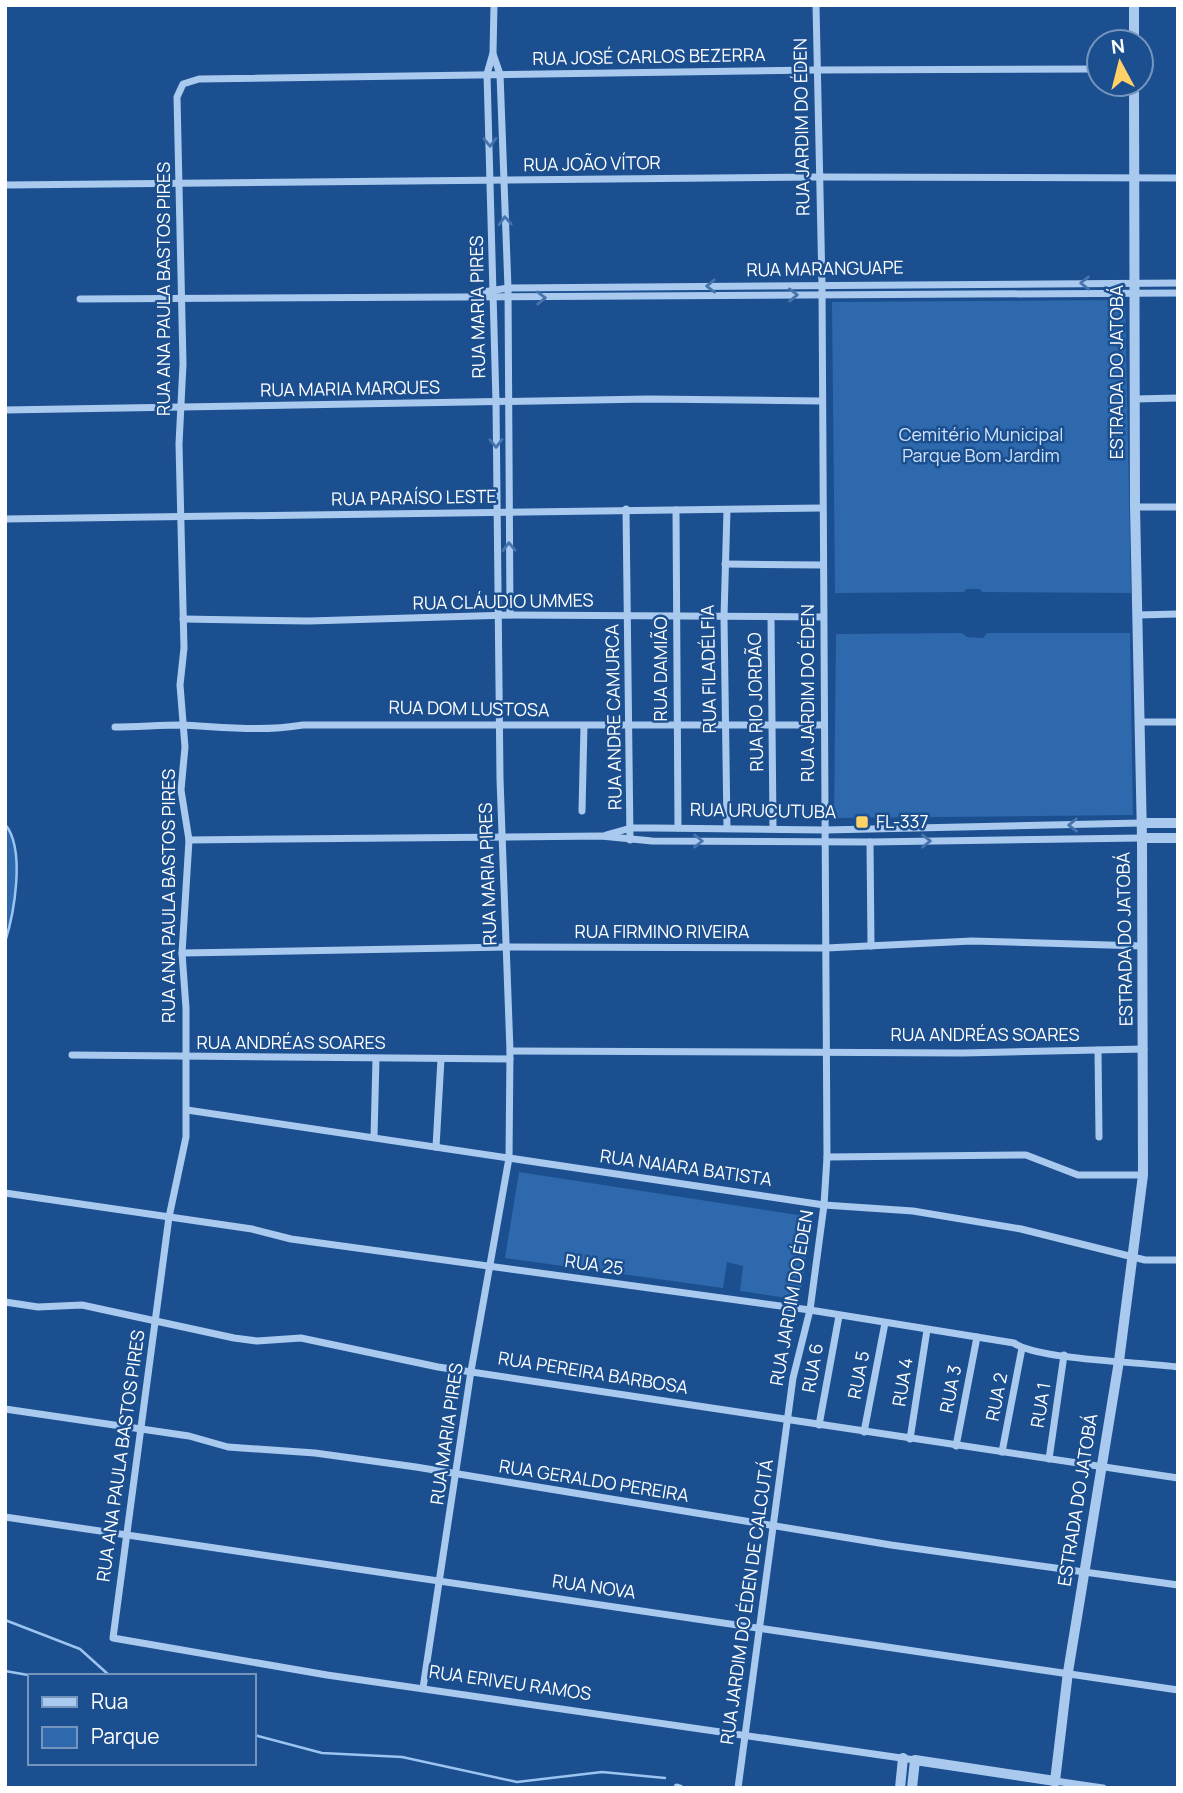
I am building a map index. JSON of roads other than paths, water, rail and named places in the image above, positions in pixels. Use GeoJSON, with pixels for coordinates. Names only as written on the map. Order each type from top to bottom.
{"type":"FeatureCollection","features":[{"type":"Feature","properties":{"kind":"street","name":"RUA MARIA PIRES"},"geometry":{"type":"LineString","coordinates":[[423,1688],[471,1371],[509,1158],[508,947],[499,724],[494,288],[487,74],[493,53],[494,5]]}},
{"type":"Feature","properties":{"kind":"street","name":"RUA JARDIM DO ÉDEN"},"geometry":{"type":"LineString","coordinates":[[788,1420],[793,1377],[810,1310],[824,1205],[827,1157],[822,285],[816,5]]}},
{"type":"Feature","properties":{"kind":"street"},"geometry":{"type":"LineString","coordinates":[[1134,5],[1134,28]]}},
{"type":"Feature","properties":{"kind":"street","name":"RUA MARIA PIRES"},"geometry":{"type":"LineString","coordinates":[[493,53],[500,74],[508,288],[510,615]]}},
{"type":"Feature","properties":{"kind":"street","name":"RUA JOSÉ CARLOS BEZERRA"},"geometry":{"type":"LineString","coordinates":[[200,79],[816,69],[1085,69]]}},
{"type":"Feature","properties":{"kind":"street","name":"RUA ANA PAULA BASTOS PIRES"},"geometry":{"type":"LineString","coordinates":[[113,1638],[169,1217],[186,1137],[187,1058],[182,953],[188,839],[181,807],[185,747],[181,726],[183,619],[179,517],[182,297],[177,97],[183,84],[200,79]]}},
{"type":"Feature","properties":{"kind":"street","name":"ESTRADA DO JATOBÁ"},"geometry":{"type":"LineString","coordinates":[[1055,1785],[1068,1672],[1099,1467],[1119,1361],[1143,1175],[1142,838],[1135,507],[1134,98]]}},
{"type":"Feature","properties":{"kind":"street","name":"RUA JOÃO VÍTOR"},"geometry":{"type":"LineString","coordinates":[[6,185],[819,177],[1178,178]]}},
{"type":"Feature","properties":{"kind":"street","name":"RUA MARANGUAPE"},"geometry":{"type":"LineString","coordinates":[[80,299],[473,294],[508,299],[1134,289],[1178,283]]}},
{"type":"Feature","properties":{"kind":"street","name":"RUA MARANGUAPE"},"geometry":{"type":"LineString","coordinates":[[473,294],[494,288],[822,285],[1134,289],[1178,293]]}},
{"type":"Feature","properties":{"kind":"street"},"geometry":{"type":"LineString","coordinates":[[1135,399],[1178,398]]}},
{"type":"Feature","properties":{"kind":"street","name":"RUA MARIA MARQUES"},"geometry":{"type":"LineString","coordinates":[[5,410],[649,399],[821,401]]}},
{"type":"Feature","properties":{"kind":"street"},"geometry":{"type":"LineString","coordinates":[[1135,507],[1178,507]]}},
{"type":"Feature","properties":{"kind":"street","name":"RUA PARAÍSO LESTE"},"geometry":{"type":"LineString","coordinates":[[5,519],[822,508]]}},
{"type":"Feature","properties":{"kind":"street","name":"RUA ANDRE CAMURCA"},"geometry":{"type":"LineString","coordinates":[[626,509],[630,840]]}},
{"type":"Feature","properties":{"kind":"street","name":"RUA DAMIÃO"},"geometry":{"type":"LineString","coordinates":[[676,510],[678,828]]}},
{"type":"Feature","properties":{"kind":"street","name":"RUA FILADÉLFIA"},"geometry":{"type":"LineString","coordinates":[[727,510],[724,617],[727,828]]}},
{"type":"Feature","properties":{"kind":"street"},"geometry":{"type":"LineString","coordinates":[[725,564],[822,565]]}},
{"type":"Feature","properties":{"kind":"street"},"geometry":{"type":"LineString","coordinates":[[1138,615],[1178,614]]}},
{"type":"Feature","properties":{"kind":"street","name":"RUA CLÁUDIO UMMES"},"geometry":{"type":"LineString","coordinates":[[183,619],[309,621],[499,615],[824,617]]}},
{"type":"Feature","properties":{"kind":"street","name":"RUA RIO JORDÃO"},"geometry":{"type":"LineString","coordinates":[[771,618],[774,828]]}},
{"type":"Feature","properties":{"kind":"street"},"geometry":{"type":"LineString","coordinates":[[1140,722],[1178,722]]}},
{"type":"Feature","properties":{"kind":"street","name":"RUA DOM LUSTOSA"},"geometry":{"type":"LineString","coordinates":[[115,727],[181,726],[228,730],[283,729],[303,725],[824,725]]}},
{"type":"Feature","properties":{"kind":"street"},"geometry":{"type":"LineString","coordinates":[[582,811],[584,726]]}},
{"type":"Feature","properties":{"kind":"street","name":"RUA URUCUTUBA"},"geometry":{"type":"LineString","coordinates":[[601,836],[631,828],[825,830],[1178,823]]}},
{"type":"Feature","properties":{"kind":"street","name":"RUA URUCUTUBA"},"geometry":{"type":"LineString","coordinates":[[188,839],[502,839],[601,836],[630,840],[870,842],[1178,838]]}},
{"type":"Feature","properties":{"kind":"street"},"geometry":{"type":"LineString","coordinates":[[870,842],[872,946]]}},
{"type":"Feature","properties":{"kind":"street","name":"RUA FIRMINO RIVEIRA"},"geometry":{"type":"LineString","coordinates":[[182,953],[508,947],[826,948],[972,941],[1142,946]]}},
{"type":"Feature","properties":{"kind":"street","name":"RUA ANDRÉAS SOARES"},"geometry":{"type":"LineString","coordinates":[[72,1055],[441,1059],[510,1055],[1144,1049]]}},
{"type":"Feature","properties":{"kind":"street"},"geometry":{"type":"LineString","coordinates":[[1098,1050],[1099,1137]]}},
{"type":"Feature","properties":{"kind":"street"},"geometry":{"type":"LineString","coordinates":[[374,1137],[376,1059]]}},
{"type":"Feature","properties":{"kind":"street"},"geometry":{"type":"LineString","coordinates":[[436,1147],[441,1059]]}},
{"type":"Feature","properties":{"kind":"street","name":"RUA NAIARA BATISTA"},"geometry":{"type":"LineString","coordinates":[[187,1110],[824,1205],[900,1209],[1004,1226],[1132,1257],[1178,1260]]}},
{"type":"Feature","properties":{"kind":"street"},"geometry":{"type":"LineString","coordinates":[[827,1157],[1026,1155],[1078,1174],[1143,1175]]}},
{"type":"Feature","properties":{"kind":"street","name":"RUA 25"},"geometry":{"type":"LineString","coordinates":[[5,1193],[252,1229],[291,1239],[810,1310],[1014,1343],[1022,1349],[1178,1367]]}},
{"type":"Feature","properties":{"kind":"street","name":"RUA PEREIRA BARBOSA"},"geometry":{"type":"LineString","coordinates":[[5,1303],[38,1307],[82,1305],[234,1338],[257,1341],[300,1338],[378,1356],[471,1371],[1178,1478]]}},
{"type":"Feature","properties":{"kind":"street","name":"RUA 6"},"geometry":{"type":"LineString","coordinates":[[819,1425],[838,1316]]}},
{"type":"Feature","properties":{"kind":"street","name":"RUA 5"},"geometry":{"type":"LineString","coordinates":[[864,1432],[885,1323]]}},
{"type":"Feature","properties":{"kind":"street","name":"RUA 4"},"geometry":{"type":"LineString","coordinates":[[910,1439],[927,1330]]}},
{"type":"Feature","properties":{"kind":"street","name":"RUA 3"},"geometry":{"type":"LineString","coordinates":[[956,1446],[977,1337]]}},
{"type":"Feature","properties":{"kind":"street","name":"RUA 2"},"geometry":{"type":"LineString","coordinates":[[1002,1452],[1022,1349]]}},
{"type":"Feature","properties":{"kind":"street","name":"RUA 1"},"geometry":{"type":"LineString","coordinates":[[1049,1459],[1064,1355]]}},
{"type":"Feature","properties":{"kind":"street","name":"RUA GERALDO PEREIRA"},"geometry":{"type":"LineString","coordinates":[[5,1409],[189,1436],[236,1448],[315,1453],[891,1545],[1178,1585]]}},
{"type":"Feature","properties":{"kind":"street","name":"RUA JARDIM DO ÉDEN DE CALCUTÁ"},"geometry":{"type":"LineString","coordinates":[[738,1788],[788,1420]]}},
{"type":"Feature","properties":{"kind":"street","name":"RUA NOVA"},"geometry":{"type":"LineString","coordinates":[[5,1517],[1178,1690]]}},
{"type":"Feature","properties":{"kind":"street","name":"RUA ERIVEU RAMOS"},"geometry":{"type":"LineString","coordinates":[[113,1638],[423,1688],[745,1733],[1055,1785],[1102,1788]]}},
{"type":"Feature","properties":{"kind":"street"},"geometry":{"type":"LineString","coordinates":[[900,1788],[909,1759]]}},
{"type":"Feature","properties":{"kind":"street"},"geometry":{"type":"LineString","coordinates":[[909,1759],[912,1788]]}},
{"type":"Feature","properties":{"kind":"waterway"},"geometry":{"type":"LineString","coordinates":[[5,824],[11,835],[17,865],[12,915],[5,942]]}},
{"type":"Feature","properties":{"kind":"waterway"},"geometry":{"type":"LineString","coordinates":[[5,1620],[80,1649],[108,1674]]}},
{"type":"Feature","properties":{"kind":"waterway"},"geometry":{"type":"LineString","coordinates":[[5,1671],[28,1675]]}},
{"type":"Feature","properties":{"kind":"waterway"},"geometry":{"type":"LineString","coordinates":[[256,1736],[322,1753],[402,1757],[517,1782],[602,1772],[665,1778]]}},
{"type":"Feature","properties":{"kind":"place","name":"FL-337"},"geometry":{"type":"Point","coordinates":[862,822]}},
{"type":"Feature","properties":{"kind":"park label","name":"Cemitério Municipal Parque Bom Jardim"},"geometry":{"type":"Point","coordinates":[981,445]}}]}
